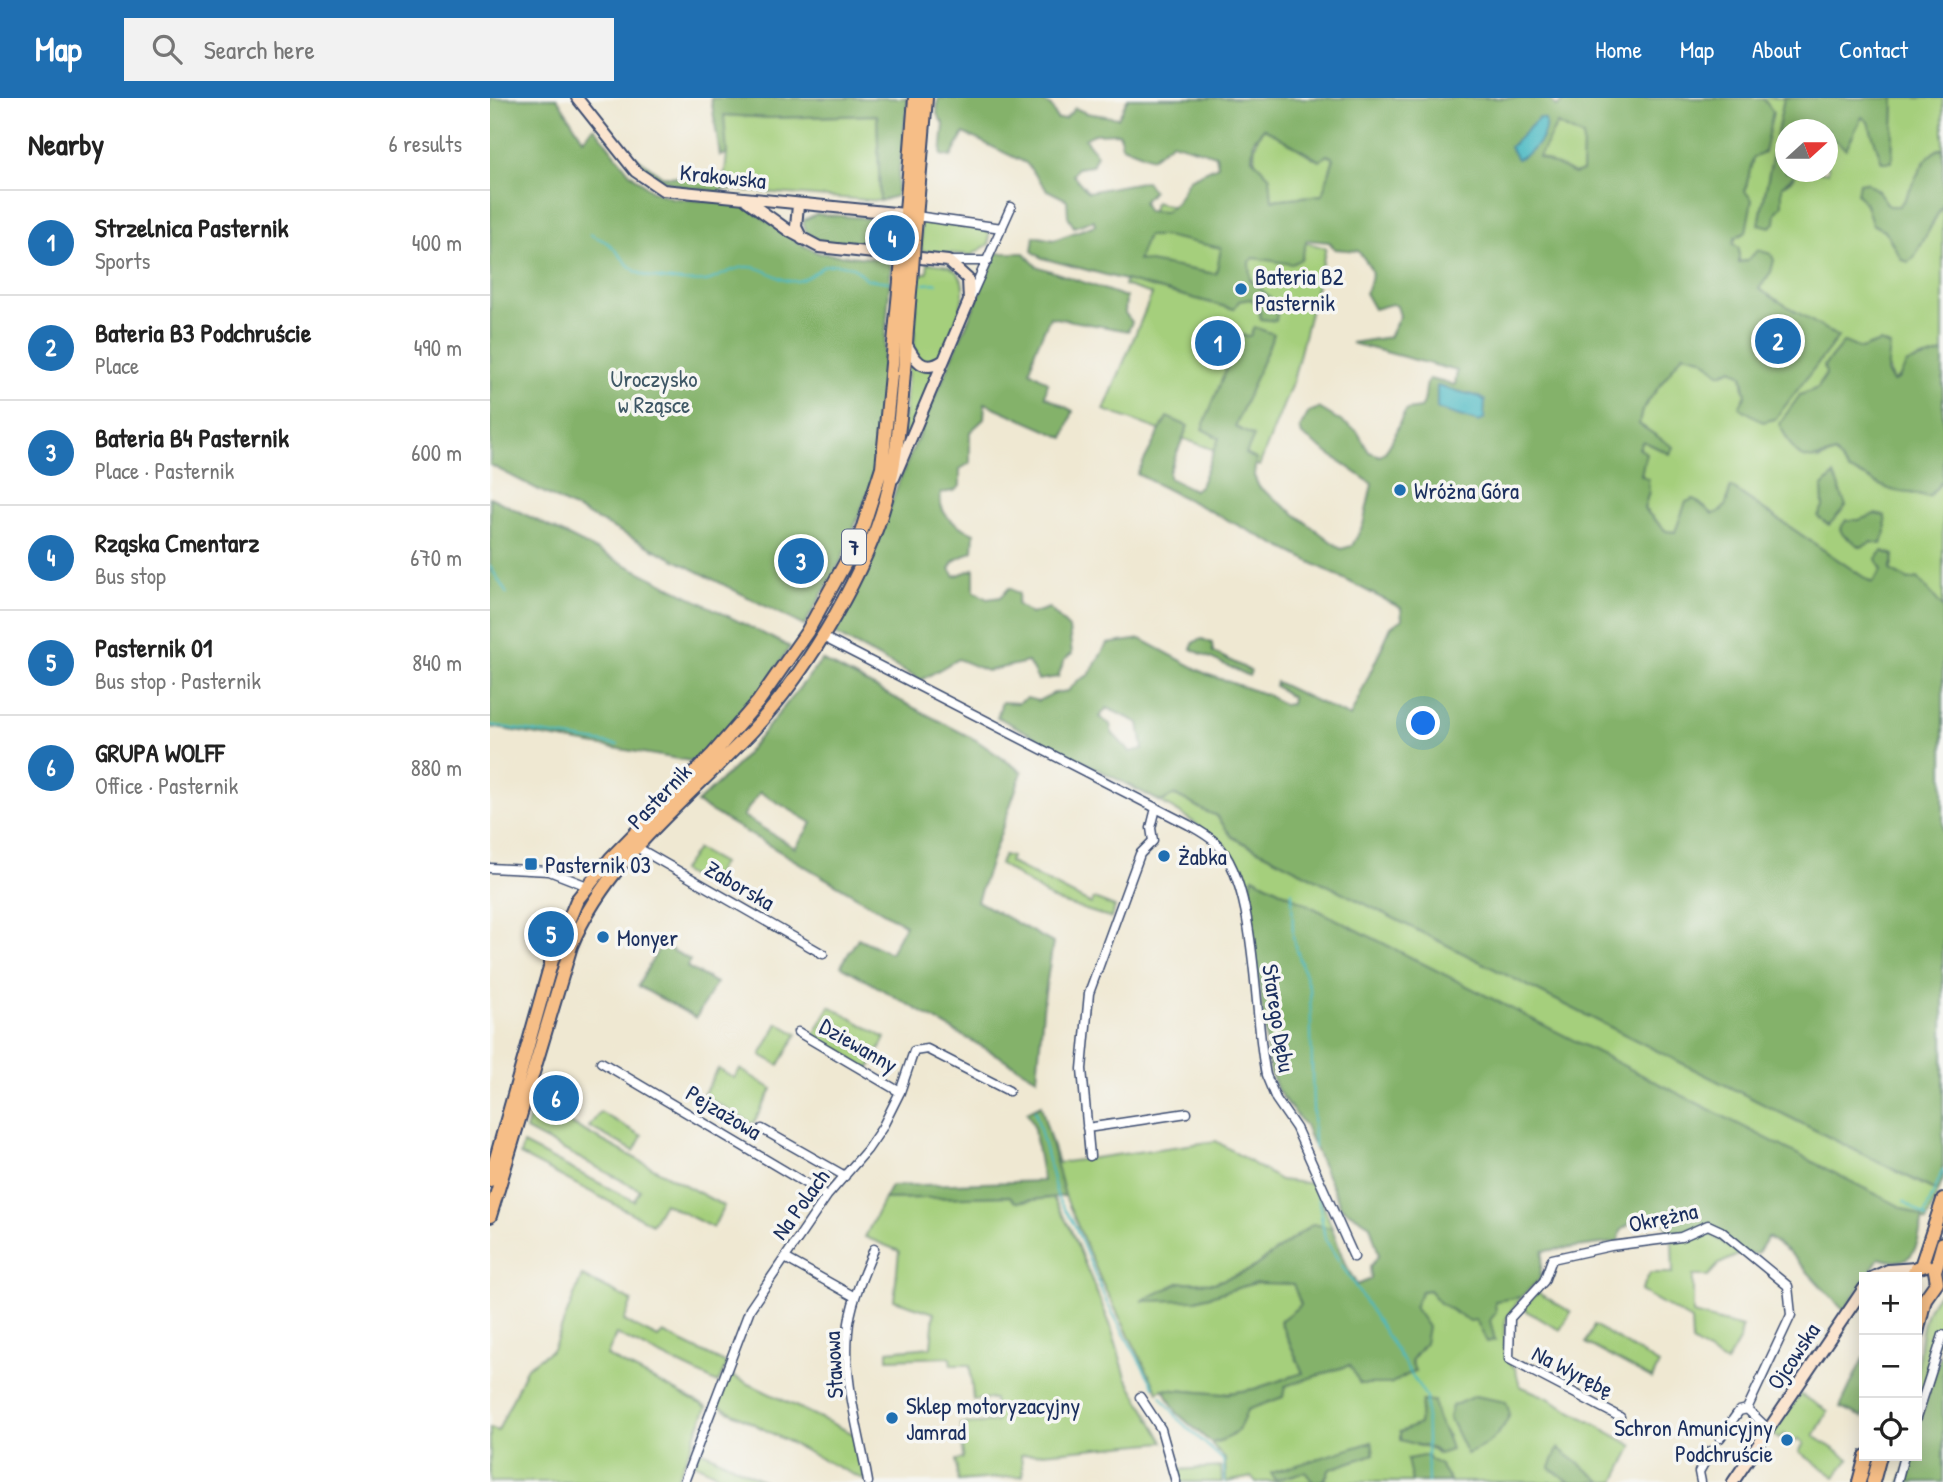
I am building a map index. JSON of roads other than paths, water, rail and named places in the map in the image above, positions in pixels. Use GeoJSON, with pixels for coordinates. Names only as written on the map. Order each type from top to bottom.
{"type":"FeatureCollection","features":[{"type":"Feature","properties":{"kind":"main road","name":"7"},"geometry":{"type":"LineString","coordinates":[[905,340],[905,282],[915,98]]}},
{"type":"Feature","properties":{"kind":"main road","name":"7"},"geometry":{"type":"LineString","coordinates":[[910,215],[926,98]]}},
{"type":"Feature","properties":{"kind":"main road","name":"Pasternik"},"geometry":{"type":"LineString","coordinates":[[490,1180],[556,946],[571,911],[738,727],[796,649],[859,536],[879,479],[905,282]]}},
{"type":"Feature","properties":{"kind":"main road","name":"Pasternik"},"geometry":{"type":"LineString","coordinates":[[490,1216],[571,946],[592,889],[638,848],[767,713],[821,636],[873,539],[889,487],[898,428],[905,340]]}},
{"type":"Feature","properties":{"kind":"main road"},"geometry":{"type":"LineString","coordinates":[[796,649],[806,647],[807,658]]}},
{"type":"Feature","properties":{"kind":"main road"},"geometry":{"type":"LineString","coordinates":[[1916,1270],[1943,1200]]}},
{"type":"Feature","properties":{"kind":"main road"},"geometry":{"type":"LineString","coordinates":[[1922,1316],[1943,1243]]}},
{"type":"Feature","properties":{"kind":"main road"},"geometry":{"type":"LineString","coordinates":[[1916,1270],[1929,1266],[1932,1283]]}},
{"type":"Feature","properties":{"kind":"main road"},"geometry":{"type":"LineString","coordinates":[[1859,1482],[1865,1461]]}},
{"type":"Feature","properties":{"kind":"main road"},"geometry":{"type":"LineString","coordinates":[[1873,1482],[1879,1461]]}},
{"type":"Feature","properties":{"kind":"street","name":"Krakowska"},"geometry":{"type":"LineString","coordinates":[[577,98],[635,171],[653,186],[673,192],[910,215]]}},
{"type":"Feature","properties":{"kind":"street"},"geometry":{"type":"LineString","coordinates":[[746,200],[789,232],[835,251],[948,261],[988,261]]}},
{"type":"Feature","properties":{"kind":"street"},"geometry":{"type":"LineString","coordinates":[[789,232],[793,204]]}},
{"type":"Feature","properties":{"kind":"street"},"geometry":{"type":"LineString","coordinates":[[793,204],[796,227],[802,239]]}},
{"type":"Feature","properties":{"kind":"street"},"geometry":{"type":"LineString","coordinates":[[889,487],[1011,207]]}},
{"type":"Feature","properties":{"kind":"street"},"geometry":{"type":"LineString","coordinates":[[910,215],[1002,228]]}},
{"type":"Feature","properties":{"kind":"street"},"geometry":{"type":"LineString","coordinates":[[948,261],[968,279],[969,301]]}},
{"type":"Feature","properties":{"kind":"street"},"geometry":{"type":"LineString","coordinates":[[905,340],[914,358],[923,366],[934,366],[946,358]]}},
{"type":"Feature","properties":{"kind":"street","name":"Starego Dębu"},"geometry":{"type":"LineString","coordinates":[[821,636],[1156,808],[1216,843],[1236,874],[1246,903],[1266,1075],[1276,1099],[1296,1128],[1354,1256]]}},
{"type":"Feature","properties":{"kind":"street"},"geometry":{"type":"LineString","coordinates":[[1090,1156],[1082,1069],[1089,993],[1140,854],[1153,841],[1151,828],[1156,808]]}},
{"type":"Feature","properties":{"kind":"street","name":"Zaborska"},"geometry":{"type":"LineString","coordinates":[[638,848],[823,954]]}},
{"type":"Feature","properties":{"kind":"street"},"geometry":{"type":"LineString","coordinates":[[490,868],[549,871],[592,889]]}},
{"type":"Feature","properties":{"kind":"street","name":"Dziewanny"},"geometry":{"type":"LineString","coordinates":[[798,1032],[900,1092]]}},
{"type":"Feature","properties":{"kind":"street","name":"Na Polach"},"geometry":{"type":"LineString","coordinates":[[684,1482],[750,1309],[827,1196],[882,1128],[900,1092],[914,1051],[922,1049],[1009,1091]]}},
{"type":"Feature","properties":{"kind":"street","name":"Pejzażowa"},"geometry":{"type":"LineString","coordinates":[[601,1062],[827,1196]]}},
{"type":"Feature","properties":{"kind":"street"},"geometry":{"type":"LineString","coordinates":[[1087,1128],[1187,1113]]}},
{"type":"Feature","properties":{"kind":"street"},"geometry":{"type":"LineString","coordinates":[[762,1129],[845,1176]]}},
{"type":"Feature","properties":{"kind":"street","name":"Okrężna"},"geometry":{"type":"LineString","coordinates":[[1509,1359],[1510,1318],[1544,1281],[1552,1259],[1611,1246],[1681,1237],[1708,1225],[1721,1231],[1788,1286],[1791,1300],[1791,1315],[1747,1409],[1738,1411],[1720,1438]]}},
{"type":"Feature","properties":{"kind":"street","name":"Stawowa"},"geometry":{"type":"LineString","coordinates":[[867,1482],[847,1350],[855,1297],[874,1250]]}},
{"type":"Feature","properties":{"kind":"street"},"geometry":{"type":"LineString","coordinates":[[785,1258],[855,1297]]}},
{"type":"Feature","properties":{"kind":"street"},"geometry":{"type":"LineString","coordinates":[[1884,1272],[1916,1270]]}},
{"type":"Feature","properties":{"kind":"street","name":"Ojcowska"},"geometry":{"type":"LineString","coordinates":[[1733,1482],[1859,1296]]}},
{"type":"Feature","properties":{"kind":"street"},"geometry":{"type":"LineString","coordinates":[[1922,1401],[1943,1335]]}},
{"type":"Feature","properties":{"kind":"street","name":"Na Wyrębę"},"geometry":{"type":"LineString","coordinates":[[1509,1359],[1620,1417]]}},
{"type":"Feature","properties":{"kind":"street"},"geometry":{"type":"LineString","coordinates":[[1140,1397],[1161,1429],[1176,1482]]}},
{"type":"Feature","properties":{"kind":"street"},"geometry":{"type":"LineString","coordinates":[[1747,1409],[1769,1430]]}},
{"type":"Feature","properties":{"kind":"street"},"geometry":{"type":"LineString","coordinates":[[1701,1482],[1699,1472],[1711,1451]]}},
{"type":"Feature","properties":{"kind":"street"},"geometry":{"type":"LineString","coordinates":[[1897,1482],[1903,1461]]}},
{"type":"Feature","properties":{"kind":"water"},"geometry":{"type":"Polygon","coordinates":[[[1539,118],[1545,119],[1542,138],[1529,153],[1517,159],[1510,147],[1539,118]]]}},
{"type":"Feature","properties":{"kind":"water"},"geometry":{"type":"Polygon","coordinates":[[[1437,386],[1480,397],[1485,401],[1484,419],[1479,422],[1437,408],[1437,386]]]}},
{"type":"Feature","properties":{"kind":"waterway"},"geometry":{"type":"LineString","coordinates":[[590,234],[609,244],[636,272],[654,278],[704,281],[745,267],[756,268],[781,279],[799,281],[823,266],[836,264],[853,267],[867,279],[890,282]]}},
{"type":"Feature","properties":{"kind":"waterway"},"geometry":{"type":"LineString","coordinates":[[925,284],[937,283]]}},
{"type":"Feature","properties":{"kind":"waterway"},"geometry":{"type":"LineString","coordinates":[[490,566],[507,594]]}},
{"type":"Feature","properties":{"kind":"waterway"},"geometry":{"type":"LineString","coordinates":[[490,725],[618,745]]}},
{"type":"Feature","properties":{"kind":"waterway"},"geometry":{"type":"LineString","coordinates":[[1292,892],[1293,938],[1310,991],[1314,1148]]}},
{"type":"Feature","properties":{"kind":"waterway"},"geometry":{"type":"LineString","coordinates":[[1035,1110],[1058,1199],[1075,1226],[1107,1303],[1154,1387]]}},
{"type":"Feature","properties":{"kind":"waterway"},"geometry":{"type":"LineString","coordinates":[[1924,1216],[1943,1170]]}},
{"type":"Feature","properties":{"kind":"waterway"},"geometry":{"type":"LineString","coordinates":[[1317,1190],[1325,1239],[1426,1397],[1428,1482]]}},
{"type":"Feature","properties":{"kind":"waterway"},"geometry":{"type":"LineString","coordinates":[[1904,1201],[1927,1218]]}},
{"type":"Feature","properties":{"kind":"waterway"},"geometry":{"type":"LineString","coordinates":[[1161,1396],[1179,1420],[1223,1460],[1225,1482]]}},
{"type":"Feature","properties":{"kind":"place","name":"Rząska Cmentarz"},"geometry":{"type":"Point","coordinates":[892,238]}},
{"type":"Feature","properties":{"kind":"place","name":"Bateria B2 Pasternik"},"geometry":{"type":"Point","coordinates":[1241,289]}},
{"type":"Feature","properties":{"kind":"place","name":"Bateria B3 Podchruście"},"geometry":{"type":"Point","coordinates":[1778,341]}},
{"type":"Feature","properties":{"kind":"place","name":"Strzelnica Pasternik"},"geometry":{"type":"Point","coordinates":[1218,343]}},
{"type":"Feature","properties":{"kind":"place","name":"Wróżna Góra"},"geometry":{"type":"Point","coordinates":[1400,490]}},
{"type":"Feature","properties":{"kind":"place","name":"Bateria B4 Pasternik"},"geometry":{"type":"Point","coordinates":[801,561]}},
{"type":"Feature","properties":{"kind":"place","name":"Żabka"},"geometry":{"type":"Point","coordinates":[1164,856]}},
{"type":"Feature","properties":{"kind":"place","name":"Pasternik 03"},"geometry":{"type":"Point","coordinates":[531,864]}},
{"type":"Feature","properties":{"kind":"place","name":"Pasternik 01"},"geometry":{"type":"Point","coordinates":[551,934]}},
{"type":"Feature","properties":{"kind":"place","name":"Monyer"},"geometry":{"type":"Point","coordinates":[603,937]}},
{"type":"Feature","properties":{"kind":"place","name":"GRUPA WOLFF"},"geometry":{"type":"Point","coordinates":[556,1098]}},
{"type":"Feature","properties":{"kind":"place","name":"Sklep motoryzacyjny Jamrad"},"geometry":{"type":"Point","coordinates":[892,1418]}},
{"type":"Feature","properties":{"kind":"place","name":"Schron Amunicyjny Podchruście"},"geometry":{"type":"Point","coordinates":[1787,1440]}},
{"type":"Feature","properties":{"kind":"park label","name":"Uroczysko w Rząsce"},"geometry":{"type":"Point","coordinates":[654,391]}}]}
